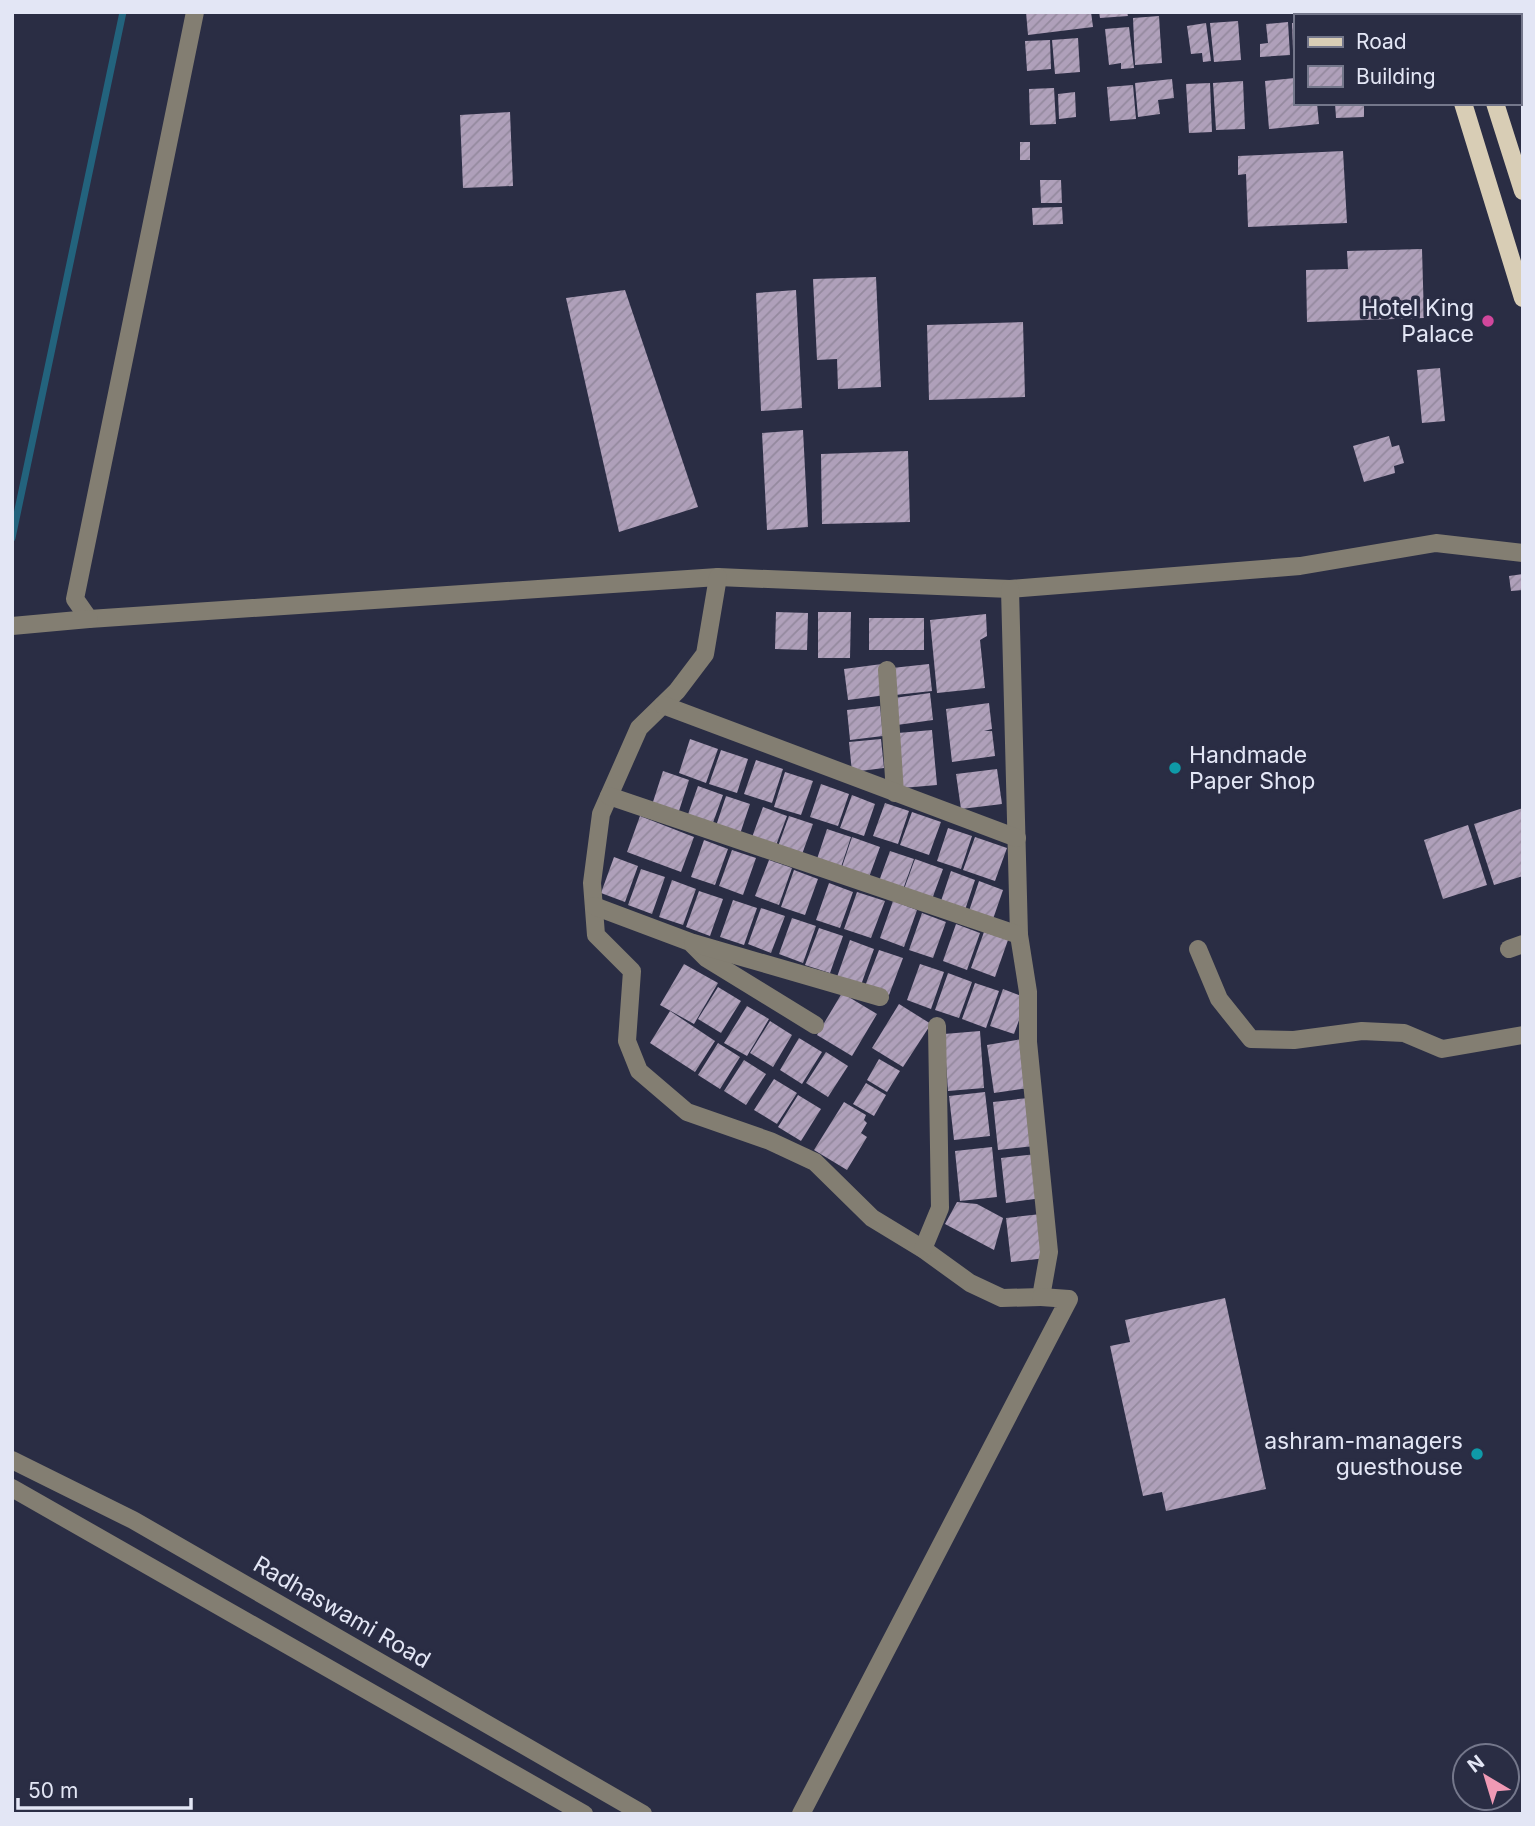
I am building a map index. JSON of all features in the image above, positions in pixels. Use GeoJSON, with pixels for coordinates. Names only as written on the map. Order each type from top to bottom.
{"type":"FeatureCollection","features":[{"type":"Feature","properties":{"kind":"main road"},"geometry":{"type":"LineString","coordinates":[[1464,105],[1523,298]]}},
{"type":"Feature","properties":{"kind":"main road"},"geometry":{"type":"LineString","coordinates":[[1496,105],[1523,191]]}},
{"type":"Feature","properties":{"kind":"street"},"geometry":{"type":"LineString","coordinates":[[89,619],[75,598],[195,12]]}},
{"type":"Feature","properties":{"kind":"street"},"geometry":{"type":"LineString","coordinates":[[12,626],[718,577],[1010,589],[1300,566],[1436,543],[1523,553]]}},
{"type":"Feature","properties":{"kind":"street"},"geometry":{"type":"LineString","coordinates":[[718,577],[705,654],[677,691],[639,729],[601,814],[592,883],[596,935],[632,971],[627,1041],[639,1071],[687,1112],[771,1141],[815,1162],[872,1218],[923,1249],[970,1283],[1002,1298],[1069,1299],[801,1814]]}},
{"type":"Feature","properties":{"kind":"street"},"geometry":{"type":"LineString","coordinates":[[1010,589],[1019,935],[1028,992],[1028,1042],[1049,1252],[1041,1297]]}},
{"type":"Feature","properties":{"kind":"street"},"geometry":{"type":"LineString","coordinates":[[887,670],[895,793]]}},
{"type":"Feature","properties":{"kind":"street"},"geometry":{"type":"LineString","coordinates":[[663,705],[1017,838]]}},
{"type":"Feature","properties":{"kind":"street"},"geometry":{"type":"LineString","coordinates":[[609,796],[1019,935]]}},
{"type":"Feature","properties":{"kind":"street"},"geometry":{"type":"LineString","coordinates":[[594,906],[690,942],[880,997]]}},
{"type":"Feature","properties":{"kind":"street"},"geometry":{"type":"LineString","coordinates":[[690,942],[706,958],[814,1025]]}},
{"type":"Feature","properties":{"kind":"street"},"geometry":{"type":"LineString","coordinates":[[1198,949],[1219,999],[1251,1040],[1294,1040],[1362,1031],[1404,1032],[1442,1049],[1523,1035]]}},
{"type":"Feature","properties":{"kind":"street"},"geometry":{"type":"LineString","coordinates":[[923,1249],[940,1208],[937,1026]]}},
{"type":"Feature","properties":{"kind":"street","name":"Radhaswami Road"},"geometry":{"type":"LineString","coordinates":[[12,1460],[133,1520],[643,1814]]}},
{"type":"Feature","properties":{"kind":"street"},"geometry":{"type":"LineString","coordinates":[[12,1488],[584,1814]]}},
{"type":"Feature","properties":{"kind":"building"},"geometry":{"type":"Polygon","coordinates":[[[1026,12],[1091,12],[1093,27],[1028,35],[1026,12]]]}},
{"type":"Feature","properties":{"kind":"building"},"geometry":{"type":"Polygon","coordinates":[[[1099,12],[1127,12],[1128,16],[1100,18],[1099,12]]]}},
{"type":"Feature","properties":{"kind":"building"},"geometry":{"type":"Polygon","coordinates":[[[1159,16],[1162,63],[1135,65],[1133,18],[1159,16]]]}},
{"type":"Feature","properties":{"kind":"building"},"geometry":{"type":"Polygon","coordinates":[[[1238,21],[1241,60],[1214,62],[1210,23],[1238,21]]]}},
{"type":"Feature","properties":{"kind":"building"},"geometry":{"type":"Polygon","coordinates":[[[1288,22],[1290,55],[1260,57],[1260,44],[1268,43],[1266,24],[1288,22]]]}},
{"type":"Feature","properties":{"kind":"building"},"geometry":{"type":"Polygon","coordinates":[[[1206,23],[1211,61],[1203,62],[1202,53],[1191,54],[1187,26],[1206,23]]]}},
{"type":"Feature","properties":{"kind":"building"},"geometry":{"type":"Polygon","coordinates":[[[1292,23],[1294,23],[1294,50],[1292,23]]]}},
{"type":"Feature","properties":{"kind":"building"},"geometry":{"type":"Polygon","coordinates":[[[1129,27],[1134,68],[1121,69],[1121,63],[1109,65],[1105,29],[1129,27]]]}},
{"type":"Feature","properties":{"kind":"building"},"geometry":{"type":"Polygon","coordinates":[[[1078,38],[1080,72],[1055,74],[1052,40],[1078,38]]]}},
{"type":"Feature","properties":{"kind":"building"},"geometry":{"type":"Polygon","coordinates":[[[1050,40],[1051,69],[1027,71],[1025,41],[1050,40]]]}},
{"type":"Feature","properties":{"kind":"building"},"geometry":{"type":"Polygon","coordinates":[[[1294,78],[1294,105],[1317,105],[1319,124],[1269,129],[1265,81],[1294,78]]]}},
{"type":"Feature","properties":{"kind":"building"},"geometry":{"type":"Polygon","coordinates":[[[1172,79],[1174,98],[1158,100],[1160,114],[1138,117],[1135,83],[1172,79]]]}},
{"type":"Feature","properties":{"kind":"building"},"geometry":{"type":"Polygon","coordinates":[[[1243,81],[1245,129],[1216,130],[1213,83],[1243,81]]]}},
{"type":"Feature","properties":{"kind":"building"},"geometry":{"type":"Polygon","coordinates":[[[1210,83],[1212,132],[1189,133],[1186,84],[1210,83]]]}},
{"type":"Feature","properties":{"kind":"building"},"geometry":{"type":"Polygon","coordinates":[[[1133,85],[1136,119],[1110,121],[1107,87],[1133,85]]]}},
{"type":"Feature","properties":{"kind":"building"},"geometry":{"type":"Polygon","coordinates":[[[1054,88],[1056,124],[1030,125],[1029,89],[1054,88]]]}},
{"type":"Feature","properties":{"kind":"building"},"geometry":{"type":"Polygon","coordinates":[[[1075,92],[1076,117],[1059,119],[1058,94],[1075,92]]]}},
{"type":"Feature","properties":{"kind":"building"},"geometry":{"type":"Polygon","coordinates":[[[1335,105],[1364,105],[1364,117],[1336,118],[1335,105]]]}},
{"type":"Feature","properties":{"kind":"building"},"geometry":{"type":"Polygon","coordinates":[[[510,112],[513,186],[463,188],[460,115],[510,112]]]}},
{"type":"Feature","properties":{"kind":"building"},"geometry":{"type":"Polygon","coordinates":[[[1020,142],[1030,142],[1030,160],[1020,160],[1020,142]]]}},
{"type":"Feature","properties":{"kind":"building"},"geometry":{"type":"Polygon","coordinates":[[[1343,151],[1347,223],[1248,227],[1246,174],[1238,175],[1238,156],[1343,151]]]}},
{"type":"Feature","properties":{"kind":"building"},"geometry":{"type":"Polygon","coordinates":[[[1040,180],[1061,180],[1062,203],[1041,203],[1040,180]]]}},
{"type":"Feature","properties":{"kind":"building"},"geometry":{"type":"Polygon","coordinates":[[[1062,207],[1063,224],[1033,225],[1032,208],[1062,207]]]}},
{"type":"Feature","properties":{"kind":"building"},"geometry":{"type":"Polygon","coordinates":[[[1422,249],[1424,318],[1307,322],[1306,270],[1348,269],[1347,251],[1422,249]]]}},
{"type":"Feature","properties":{"kind":"building"},"geometry":{"type":"Polygon","coordinates":[[[876,277],[881,387],[838,389],[837,359],[817,360],[813,279],[876,277]]]}},
{"type":"Feature","properties":{"kind":"building"},"geometry":{"type":"Polygon","coordinates":[[[625,290],[698,507],[619,532],[566,298],[625,290]]]}},
{"type":"Feature","properties":{"kind":"building"},"geometry":{"type":"Polygon","coordinates":[[[796,290],[802,408],[761,411],[756,293],[796,290]]]}},
{"type":"Feature","properties":{"kind":"building"},"geometry":{"type":"Polygon","coordinates":[[[1023,322],[1025,397],[929,400],[927,325],[1023,322]]]}},
{"type":"Feature","properties":{"kind":"building"},"geometry":{"type":"Polygon","coordinates":[[[1440,368],[1445,421],[1422,423],[1417,370],[1440,368]]]}},
{"type":"Feature","properties":{"kind":"building"},"geometry":{"type":"Polygon","coordinates":[[[803,430],[808,527],[767,530],[762,433],[803,430]]]}},
{"type":"Feature","properties":{"kind":"building"},"geometry":{"type":"Polygon","coordinates":[[[1389,436],[1392,447],[1399,445],[1404,463],[1394,466],[1395,473],[1364,482],[1353,446],[1389,436]]]}},
{"type":"Feature","properties":{"kind":"building"},"geometry":{"type":"Polygon","coordinates":[[[908,451],[910,522],[822,524],[821,454],[908,451]]]}},
{"type":"Feature","properties":{"kind":"building"},"geometry":{"type":"Polygon","coordinates":[[[1523,574],[1523,590],[1511,591],[1509,576],[1523,574]]]}},
{"type":"Feature","properties":{"kind":"building"},"geometry":{"type":"Polygon","coordinates":[[[776,612],[808,613],[807,650],[775,649],[776,612]]]}},
{"type":"Feature","properties":{"kind":"building"},"geometry":{"type":"Polygon","coordinates":[[[818,612],[851,612],[850,658],[818,658],[818,612]]]}},
{"type":"Feature","properties":{"kind":"building"},"geometry":{"type":"Polygon","coordinates":[[[986,614],[987,636],[980,640],[985,688],[937,693],[930,620],[986,614]]]}},
{"type":"Feature","properties":{"kind":"building"},"geometry":{"type":"Polygon","coordinates":[[[869,618],[924,618],[924,650],[869,650],[869,618]]]}},
{"type":"Feature","properties":{"kind":"building"},"geometry":{"type":"Polygon","coordinates":[[[882,664],[886,695],[848,700],[844,669],[882,664]]]}},
{"type":"Feature","properties":{"kind":"building"},"geometry":{"type":"Polygon","coordinates":[[[929,664],[932,691],[895,695],[892,668],[929,664]]]}},
{"type":"Feature","properties":{"kind":"building"},"geometry":{"type":"Polygon","coordinates":[[[930,693],[933,720],[897,725],[894,698],[930,693]]]}},
{"type":"Feature","properties":{"kind":"building"},"geometry":{"type":"Polygon","coordinates":[[[989,703],[992,729],[984,731],[992,731],[995,756],[952,762],[946,709],[989,703]]]}},
{"type":"Feature","properties":{"kind":"building"},"geometry":{"type":"Polygon","coordinates":[[[880,706],[883,736],[850,740],[847,710],[880,706]]]}},
{"type":"Feature","properties":{"kind":"building"},"geometry":{"type":"Polygon","coordinates":[[[932,730],[937,785],[902,788],[898,733],[932,730]]]}},
{"type":"Feature","properties":{"kind":"building"},"geometry":{"type":"Polygon","coordinates":[[[690,739],[718,749],[706,783],[679,773],[690,739]]]}},
{"type":"Feature","properties":{"kind":"building"},"geometry":{"type":"Polygon","coordinates":[[[881,739],[884,768],[852,772],[849,742],[881,739]]]}},
{"type":"Feature","properties":{"kind":"building"},"geometry":{"type":"Polygon","coordinates":[[[721,750],[748,759],[737,793],[709,784],[721,750]]]}},
{"type":"Feature","properties":{"kind":"building"},"geometry":{"type":"Polygon","coordinates":[[[756,760],[783,769],[772,803],[744,794],[756,760]]]}},
{"type":"Feature","properties":{"kind":"building"},"geometry":{"type":"Polygon","coordinates":[[[997,769],[1002,804],[961,809],[956,774],[997,769]]]}},
{"type":"Feature","properties":{"kind":"building"},"geometry":{"type":"Polygon","coordinates":[[[663,771],[689,780],[677,817],[651,808],[663,771]]]}},
{"type":"Feature","properties":{"kind":"building"},"geometry":{"type":"Polygon","coordinates":[[[785,772],[813,781],[801,815],[774,807],[785,772]]]}},
{"type":"Feature","properties":{"kind":"building"},"geometry":{"type":"Polygon","coordinates":[[[821,784],[849,794],[838,826],[810,817],[821,784]]]}},
{"type":"Feature","properties":{"kind":"building"},"geometry":{"type":"Polygon","coordinates":[[[698,786],[723,795],[711,828],[686,820],[698,786]]]}},
{"type":"Feature","properties":{"kind":"building"},"geometry":{"type":"Polygon","coordinates":[[[852,795],[875,804],[864,836],[840,828],[852,795]]]}},
{"type":"Feature","properties":{"kind":"building"},"geometry":{"type":"Polygon","coordinates":[[[726,796],[750,804],[739,837],[715,829],[726,796]]]}},
{"type":"Feature","properties":{"kind":"building"},"geometry":{"type":"Polygon","coordinates":[[[885,803],[909,811],[898,844],[873,836],[885,803]]]}},
{"type":"Feature","properties":{"kind":"building"},"geometry":{"type":"Polygon","coordinates":[[[763,807],[787,816],[775,848],[751,840],[763,807]]]}},
{"type":"Feature","properties":{"kind":"building"},"geometry":{"type":"Polygon","coordinates":[[[1523,808],[1523,876],[1494,885],[1474,824],[1523,808]]]}},
{"type":"Feature","properties":{"kind":"building"},"geometry":{"type":"Polygon","coordinates":[[[912,812],[941,822],[929,855],[900,845],[912,812]]]}},
{"type":"Feature","properties":{"kind":"building"},"geometry":{"type":"Polygon","coordinates":[[[640,816],[694,837],[681,872],[627,852],[640,816]]]}},
{"type":"Feature","properties":{"kind":"building"},"geometry":{"type":"Polygon","coordinates":[[[789,816],[813,824],[801,857],[777,849],[789,816]]]}},
{"type":"Feature","properties":{"kind":"building"},"geometry":{"type":"Polygon","coordinates":[[[1468,825],[1487,885],[1443,899],[1424,840],[1468,825]]]}},
{"type":"Feature","properties":{"kind":"building"},"geometry":{"type":"Polygon","coordinates":[[[948,828],[972,836],[961,869],[937,861],[948,828]]]}},
{"type":"Feature","properties":{"kind":"building"},"geometry":{"type":"Polygon","coordinates":[[[827,829],[851,837],[840,870],[816,862],[827,829]]]}},
{"type":"Feature","properties":{"kind":"building"},"geometry":{"type":"Polygon","coordinates":[[[852,837],[880,847],[868,880],[841,870],[852,837]]]}},
{"type":"Feature","properties":{"kind":"building"},"geometry":{"type":"Polygon","coordinates":[[[975,837],[1007,848],[995,881],[963,870],[975,837]]]}},
{"type":"Feature","properties":{"kind":"building"},"geometry":{"type":"Polygon","coordinates":[[[704,840],[728,849],[715,885],[691,877],[704,840]]]}},
{"type":"Feature","properties":{"kind":"building"},"geometry":{"type":"Polygon","coordinates":[[[732,850],[756,858],[743,895],[719,886],[732,850]]]}},
{"type":"Feature","properties":{"kind":"building"},"geometry":{"type":"Polygon","coordinates":[[[890,851],[914,859],[902,892],[878,884],[890,851]]]}},
{"type":"Feature","properties":{"kind":"building"},"geometry":{"type":"Polygon","coordinates":[[[614,857],[638,866],[625,902],[601,893],[614,857]]]}},
{"type":"Feature","properties":{"kind":"building"},"geometry":{"type":"Polygon","coordinates":[[[915,859],[943,869],[931,902],[903,892],[915,859]]]}},
{"type":"Feature","properties":{"kind":"building"},"geometry":{"type":"Polygon","coordinates":[[[769,860],[792,868],[779,905],[755,896],[769,860]]]}},
{"type":"Feature","properties":{"kind":"building"},"geometry":{"type":"Polygon","coordinates":[[[641,869],[665,877],[652,914],[628,905],[641,869]]]}},
{"type":"Feature","properties":{"kind":"building"},"geometry":{"type":"Polygon","coordinates":[[[794,870],[818,879],[805,915],[781,907],[794,870]]]}},
{"type":"Feature","properties":{"kind":"building"},"geometry":{"type":"Polygon","coordinates":[[[951,871],[975,880],[964,913],[940,904],[951,871]]]}},
{"type":"Feature","properties":{"kind":"building"},"geometry":{"type":"Polygon","coordinates":[[[672,880],[696,889],[683,925],[659,917],[672,880]]]}},
{"type":"Feature","properties":{"kind":"building"},"geometry":{"type":"Polygon","coordinates":[[[979,881],[1003,890],[992,922],[968,914],[979,881]]]}},
{"type":"Feature","properties":{"kind":"building"},"geometry":{"type":"Polygon","coordinates":[[[829,883],[853,892],[840,928],[816,920],[829,883]]]}},
{"type":"Feature","properties":{"kind":"building"},"geometry":{"type":"Polygon","coordinates":[[[699,891],[723,899],[710,936],[686,927],[699,891]]]}},
{"type":"Feature","properties":{"kind":"building"},"geometry":{"type":"Polygon","coordinates":[[[857,892],[885,901],[871,938],[844,929],[857,892]]]}},
{"type":"Feature","properties":{"kind":"building"},"geometry":{"type":"Polygon","coordinates":[[[733,900],[757,908],[744,945],[720,937],[733,900]]]}},
{"type":"Feature","properties":{"kind":"building"},"geometry":{"type":"Polygon","coordinates":[[[893,901],[917,910],[904,947],[880,938],[893,901]]]}},
{"type":"Feature","properties":{"kind":"building"},"geometry":{"type":"Polygon","coordinates":[[[761,908],[785,916],[771,953],[748,944],[761,908]]]}},
{"type":"Feature","properties":{"kind":"building"},"geometry":{"type":"Polygon","coordinates":[[[922,913],[946,922],[933,958],[909,950],[922,913]]]}},
{"type":"Feature","properties":{"kind":"building"},"geometry":{"type":"Polygon","coordinates":[[[792,918],[816,926],[803,963],[779,954],[792,918]]]}},
{"type":"Feature","properties":{"kind":"building"},"geometry":{"type":"Polygon","coordinates":[[[956,924],[980,933],[967,970],[943,961],[956,924]]]}},
{"type":"Feature","properties":{"kind":"building"},"geometry":{"type":"Polygon","coordinates":[[[819,928],[843,936],[830,973],[805,965],[819,928]]]}},
{"type":"Feature","properties":{"kind":"building"},"geometry":{"type":"Polygon","coordinates":[[[984,932],[1008,940],[995,977],[971,968],[984,932]]]}},
{"type":"Feature","properties":{"kind":"building"},"geometry":{"type":"Polygon","coordinates":[[[850,940],[874,949],[861,985],[837,977],[850,940]]]}},
{"type":"Feature","properties":{"kind":"building"},"geometry":{"type":"Polygon","coordinates":[[[879,950],[903,958],[889,995],[865,986],[879,950]]]}},
{"type":"Feature","properties":{"kind":"building"},"geometry":{"type":"Polygon","coordinates":[[[684,964],[718,983],[694,1024],[660,1005],[684,964]]]}},
{"type":"Feature","properties":{"kind":"building"},"geometry":{"type":"Polygon","coordinates":[[[920,964],[944,972],[931,1009],[907,1000],[920,964]]]}},
{"type":"Feature","properties":{"kind":"building"},"geometry":{"type":"Polygon","coordinates":[[[948,973],[972,982],[959,1018],[935,1010],[948,973]]]}},
{"type":"Feature","properties":{"kind":"building"},"geometry":{"type":"Polygon","coordinates":[[[975,983],[999,991],[986,1028],[962,1019],[975,983]]]}},
{"type":"Feature","properties":{"kind":"building"},"geometry":{"type":"Polygon","coordinates":[[[718,987],[741,1001],[721,1033],[698,1019],[718,987]]]}},
{"type":"Feature","properties":{"kind":"building"},"geometry":{"type":"Polygon","coordinates":[[[1003,989],[1027,998],[1014,1034],[990,1026],[1003,989]]]}},
{"type":"Feature","properties":{"kind":"building"},"geometry":{"type":"Polygon","coordinates":[[[842,993],[877,1014],[852,1056],[817,1035],[842,993]]]}},
{"type":"Feature","properties":{"kind":"building"},"geometry":{"type":"Polygon","coordinates":[[[899,1004],[931,1024],[903,1067],[872,1048],[899,1004]]]}},
{"type":"Feature","properties":{"kind":"building"},"geometry":{"type":"Polygon","coordinates":[[[747,1006],[769,1019],[747,1056],[724,1043],[747,1006]]]}},
{"type":"Feature","properties":{"kind":"building"},"geometry":{"type":"Polygon","coordinates":[[[670,1011],[715,1041],[695,1072],[650,1043],[670,1011]]]}},
{"type":"Feature","properties":{"kind":"building"},"geometry":{"type":"Polygon","coordinates":[[[770,1021],[792,1035],[773,1067],[750,1053],[770,1021]]]}},
{"type":"Feature","properties":{"kind":"building"},"geometry":{"type":"Polygon","coordinates":[[[980,1031],[984,1088],[948,1091],[944,1034],[980,1031]]]}},
{"type":"Feature","properties":{"kind":"building"},"geometry":{"type":"Polygon","coordinates":[[[799,1038],[822,1052],[802,1084],[780,1070],[799,1038]]]}},
{"type":"Feature","properties":{"kind":"building"},"geometry":{"type":"Polygon","coordinates":[[[1022,1039],[1029,1088],[994,1093],[987,1045],[1022,1039]]]}},
{"type":"Feature","properties":{"kind":"building"},"geometry":{"type":"Polygon","coordinates":[[[718,1043],[740,1057],[720,1089],[698,1075],[718,1043]]]}},
{"type":"Feature","properties":{"kind":"building"},"geometry":{"type":"Polygon","coordinates":[[[826,1052],[848,1066],[828,1097],[806,1083],[826,1052]]]}},
{"type":"Feature","properties":{"kind":"building"},"geometry":{"type":"Polygon","coordinates":[[[879,1059],[900,1071],[887,1092],[867,1080],[879,1059]]]}},
{"type":"Feature","properties":{"kind":"building"},"geometry":{"type":"Polygon","coordinates":[[[744,1060],[766,1074],[746,1105],[724,1091],[744,1060]]]}},
{"type":"Feature","properties":{"kind":"building"},"geometry":{"type":"Polygon","coordinates":[[[774,1079],[797,1093],[777,1124],[754,1110],[774,1079]]]}},
{"type":"Feature","properties":{"kind":"building"},"geometry":{"type":"Polygon","coordinates":[[[866,1083],[886,1095],[874,1116],[853,1104],[866,1083]]]}},
{"type":"Feature","properties":{"kind":"building"},"geometry":{"type":"Polygon","coordinates":[[[985,1092],[990,1136],[954,1140],[949,1096],[985,1092]]]}},
{"type":"Feature","properties":{"kind":"building"},"geometry":{"type":"Polygon","coordinates":[[[798,1095],[821,1109],[801,1141],[778,1127],[798,1095]]]}},
{"type":"Feature","properties":{"kind":"building"},"geometry":{"type":"Polygon","coordinates":[[[1028,1098],[1034,1146],[998,1150],[993,1102],[1028,1098]]]}},
{"type":"Feature","properties":{"kind":"building"},"geometry":{"type":"Polygon","coordinates":[[[844,1102],[866,1115],[864,1120],[867,1123],[861,1133],[867,1137],[847,1170],[814,1150],[844,1102]]]}},
{"type":"Feature","properties":{"kind":"building"},"geometry":{"type":"Polygon","coordinates":[[[992,1147],[997,1197],[960,1201],[955,1151],[992,1147]]]}},
{"type":"Feature","properties":{"kind":"building"},"geometry":{"type":"Polygon","coordinates":[[[1037,1154],[1042,1198],[1006,1203],[1001,1158],[1037,1154]]]}},
{"type":"Feature","properties":{"kind":"building"},"geometry":{"type":"Polygon","coordinates":[[[957,1202],[977,1204],[1003,1218],[994,1250],[945,1224],[957,1202]]]}},
{"type":"Feature","properties":{"kind":"building"},"geometry":{"type":"Polygon","coordinates":[[[1041,1214],[1046,1258],[1011,1262],[1006,1218],[1041,1214]]]}},
{"type":"Feature","properties":{"kind":"building"},"geometry":{"type":"Polygon","coordinates":[[[1225,1298],[1266,1489],[1166,1511],[1162,1492],[1143,1496],[1110,1346],[1130,1342],[1125,1320],[1225,1298]]]}},
{"type":"Feature","properties":{"kind":"waterway"},"geometry":{"type":"LineString","coordinates":[[12,538],[123,12]]}},
{"type":"Feature","properties":{"kind":"place","name":"Hotel King Palace"},"geometry":{"type":"Point","coordinates":[1488,321]}},
{"type":"Feature","properties":{"kind":"place","name":"Handmade Paper Shop"},"geometry":{"type":"Point","coordinates":[1175,768]}},
{"type":"Feature","properties":{"kind":"place","name":"ashram-managers guesthouse"},"geometry":{"type":"Point","coordinates":[1477,1454]}}]}
